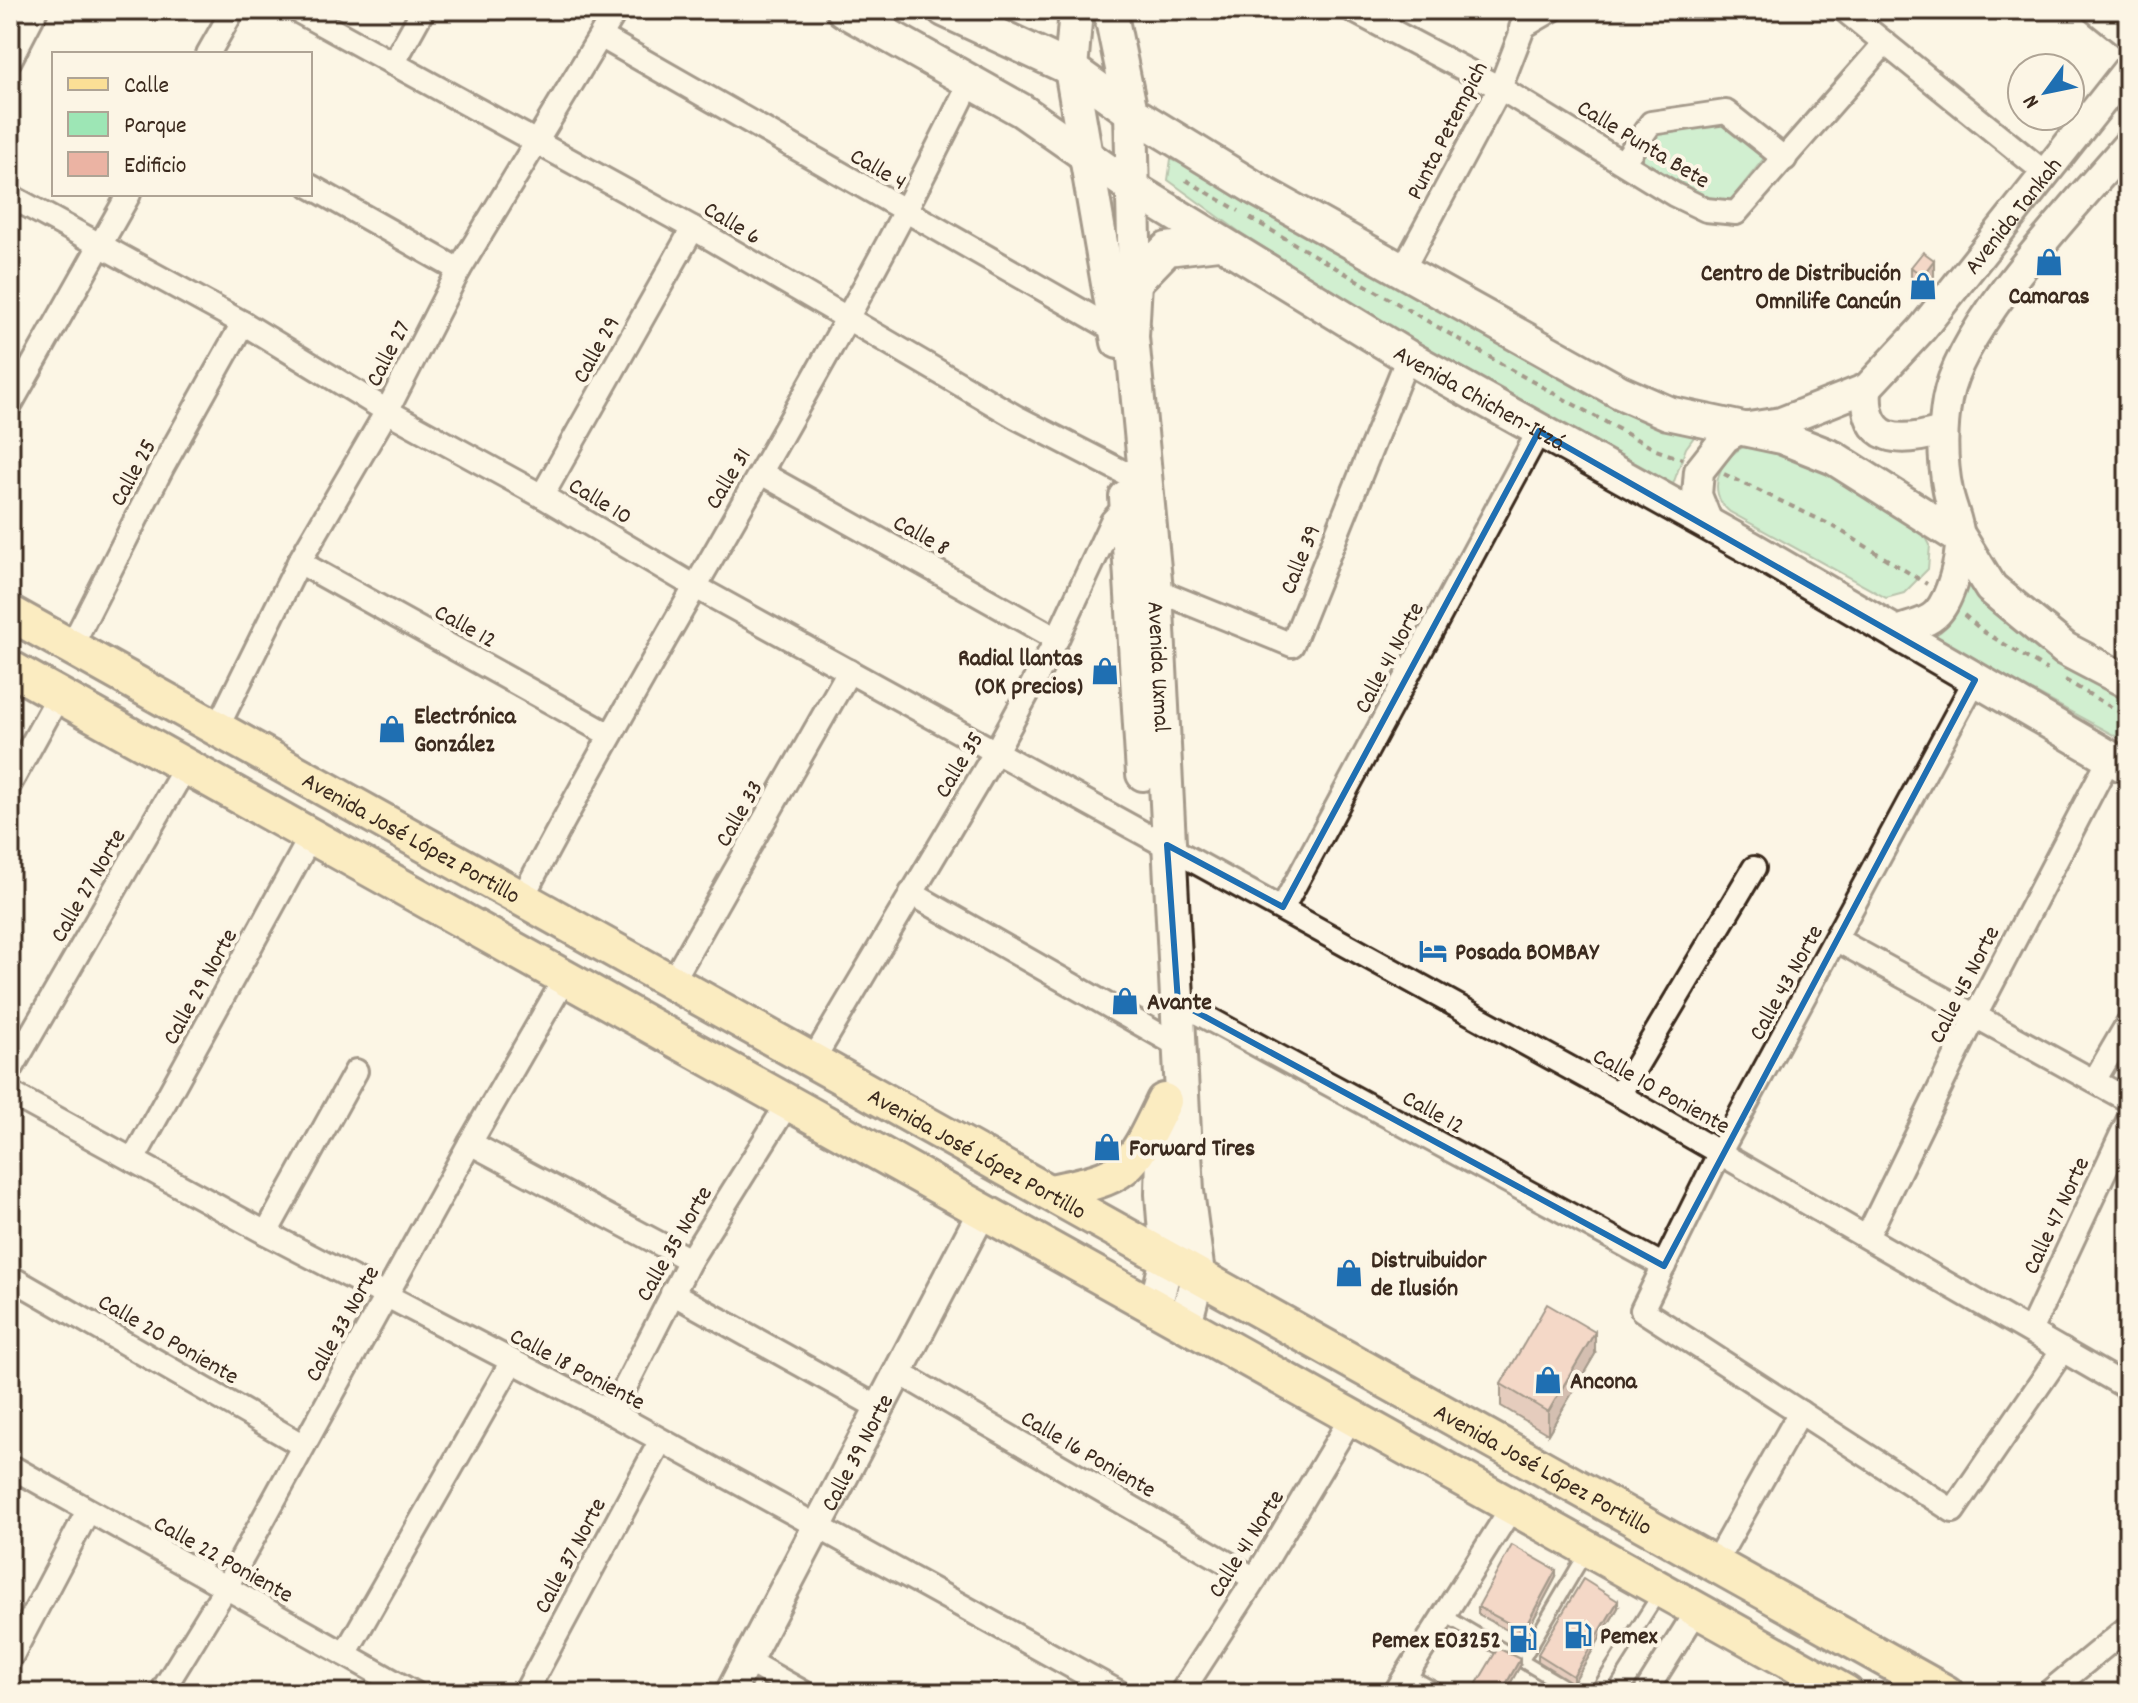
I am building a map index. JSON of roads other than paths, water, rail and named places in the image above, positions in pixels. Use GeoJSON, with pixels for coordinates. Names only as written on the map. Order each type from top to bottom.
{"type":"FeatureCollection","features":[{"type":"Feature","properties":{"kind":"main road","name":"Avenida Chichen-Itzá"},"geometry":{"type":"LineString","coordinates":[[843,10],[1021,110],[1218,243],[1408,357],[1709,525],[2119,762]]}},
{"type":"Feature","properties":{"kind":"main road"},"geometry":{"type":"LineString","coordinates":[[944,10],[1071,69],[1131,112],[1258,190],[1620,392],[1668,413],[1781,437],[1834,458],[1960,538],[1991,588],[2065,649],[2128,682]]}},
{"type":"Feature","properties":{"kind":"main road","name":"Avenida Uxmal"},"geometry":{"type":"LineString","coordinates":[[1076,10],[1071,69],[1125,336],[1170,1042],[1198,1274],[1185,1324]]}},
{"type":"Feature","properties":{"kind":"main road","name":"Avenida Uxmal"},"geometry":{"type":"LineString","coordinates":[[1110,10],[1131,112],[1135,282],[1125,336]]}},
{"type":"Feature","properties":{"kind":"main road"},"geometry":{"type":"LineString","coordinates":[[1135,282],[1167,249],[1218,243]]}},
{"type":"Feature","properties":{"kind":"main road","name":"Avenida Uxmal"},"geometry":{"type":"LineString","coordinates":[[1137,508],[1156,590],[1157,841],[1178,1002],[1164,1101],[1162,1194],[1167,1259],[1155,1308]]}},
{"type":"Feature","properties":{"kind":"main road","name":"Avenida José López Portillo"},"geometry":{"type":"LineString","coordinates":[[10,613],[1946,1693]]}},
{"type":"Feature","properties":{"kind":"main road","name":"Avenida José López Portillo"},"geometry":{"type":"LineString","coordinates":[[10,668],[1846,1693]]}},
{"type":"Feature","properties":{"kind":"main road"},"geometry":{"type":"LineString","coordinates":[[1051,1192],[1110,1179],[1126,1169],[1138,1156],[1164,1101]]}},
{"type":"Feature","properties":{"kind":"main road"},"geometry":{"type":"LineString","coordinates":[[1708,1616],[1857,1677],[1866,1678],[1874,1672],[1880,1658]]}},
{"type":"Feature","properties":{"kind":"street"},"geometry":{"type":"LineString","coordinates":[[10,60],[36,10]]}},
{"type":"Feature","properties":{"kind":"street"},"geometry":{"type":"LineString","coordinates":[[209,52],[233,10]]}},
{"type":"Feature","properties":{"kind":"street","name":"Calle 6"},"geometry":{"type":"LineString","coordinates":[[296,10],[693,228],[848,322],[1016,417],[1133,472]]}},
{"type":"Feature","properties":{"kind":"street"},"geometry":{"type":"LineString","coordinates":[[393,64],[423,10]]}},
{"type":"Feature","properties":{"kind":"street","name":"Calle 27"},"geometry":{"type":"LineString","coordinates":[[217,728],[299,562],[387,411],[459,270],[616,10]]}},
{"type":"Feature","properties":{"kind":"street","name":"Calle Punta Bete"},"geometry":{"type":"LineString","coordinates":[[1354,10],[1500,88],[1706,210],[1736,213],[1885,43]]}},
{"type":"Feature","properties":{"kind":"street"},"geometry":{"type":"LineString","coordinates":[[1526,19],[1552,10]]}},
{"type":"Feature","properties":{"kind":"street"},"geometry":{"type":"LineString","coordinates":[[1844,10],[2045,173]]}},
{"type":"Feature","properties":{"kind":"street"},"geometry":{"type":"LineString","coordinates":[[2093,10],[2128,38]]}},
{"type":"Feature","properties":{"kind":"street","name":"Punta Petempich"},"geometry":{"type":"LineString","coordinates":[[1402,271],[1500,88],[1526,19]]}},
{"type":"Feature","properties":{"kind":"street","name":"Calle 4"},"geometry":{"type":"LineString","coordinates":[[602,37],[906,214],[1125,336]]}},
{"type":"Feature","properties":{"kind":"street","name":"Avenida Tankah"},"geometry":{"type":"LineString","coordinates":[[1742,428],[1781,422],[1867,388],[1922,329],[2128,69]]}},
{"type":"Feature","properties":{"kind":"street","name":"Calle 31"},"geometry":{"type":"LineString","coordinates":[[522,898],[608,734],[848,322],[906,214],[970,82]]}},
{"type":"Feature","properties":{"kind":"street"},"geometry":{"type":"LineString","coordinates":[[1624,161],[1651,123],[1726,112],[1785,159]]}},
{"type":"Feature","properties":{"kind":"street","name":"Avenida Tankah"},"geometry":{"type":"LineString","coordinates":[[1893,632],[1926,621],[1938,612],[1945,600],[1960,538],[1948,488],[1942,431],[1948,395],[1966,346],[2013,282],[2128,144]]}},
{"type":"Feature","properties":{"kind":"street"},"geometry":{"type":"LineString","coordinates":[[312,187],[459,270]]}},
{"type":"Feature","properties":{"kind":"street","name":"Calle 10"},"geometry":{"type":"LineString","coordinates":[[10,196],[243,323],[387,411],[542,496],[694,586],[1157,841]]}},
{"type":"Feature","properties":{"kind":"street"},"geometry":{"type":"LineString","coordinates":[[12,397],[128,196]]}},
{"type":"Feature","properties":{"kind":"street","name":"Calle 29"},"geometry":{"type":"LineString","coordinates":[[542,496],[693,228]]}},
{"type":"Feature","properties":{"kind":"street","name":"Calle 25"},"geometry":{"type":"LineString","coordinates":[[71,647],[162,468],[243,323]]}},
{"type":"Feature","properties":{"kind":"street","name":"Calle 39"},"geometry":{"type":"LineString","coordinates":[[1156,590],[1292,645],[1408,357]]}},
{"type":"Feature","properties":{"kind":"street"},"geometry":{"type":"LineString","coordinates":[[1867,388],[1865,405],[1871,420],[1884,435],[1898,440],[1942,431]]}},
{"type":"Feature","properties":{"kind":"street"},"geometry":{"type":"LineString","coordinates":[[1709,525],[1697,495],[1702,466],[1725,438],[1742,428]]}},
{"type":"Feature","properties":{"kind":"street","name":"Calle 41 Norte"},"geometry":{"type":"LineString","coordinates":[[1283,907],[1539,431]]}},
{"type":"Feature","properties":{"kind":"street","name":"Calle 8"},"geometry":{"type":"LineString","coordinates":[[761,473],[1057,639]]}},
{"type":"Feature","properties":{"kind":"street","name":"Calle 35"},"geometry":{"type":"LineString","coordinates":[[813,1060],[995,753],[1057,639],[1112,521],[1137,508]]}},
{"type":"Feature","properties":{"kind":"street","name":"Calle 12"},"geometry":{"type":"LineString","coordinates":[[299,562],[608,734]]}},
{"type":"Feature","properties":{"kind":"street","name":"Calle 33"},"geometry":{"type":"LineString","coordinates":[[672,982],[849,671]]}},
{"type":"Feature","properties":{"kind":"street","name":"Calle 43 Norte"},"geometry":{"type":"LineString","coordinates":[[1800,1412],[1642,1310],[1720,1152],[1975,680]]}},
{"type":"Feature","properties":{"kind":"street"},"geometry":{"type":"LineString","coordinates":[[10,784],[59,695]]}},
{"type":"Feature","properties":{"kind":"street","name":"Calle 45 Norte"},"geometry":{"type":"LineString","coordinates":[[1867,1237],[1975,1016],[2119,762]]}},
{"type":"Feature","properties":{"kind":"street","name":"Calle 27 Norte"},"geometry":{"type":"LineString","coordinates":[[10,1071],[186,766]]}},
{"type":"Feature","properties":{"kind":"street","name":"Calle 29 Norte"},"geometry":{"type":"LineString","coordinates":[[133,1160],[311,836]]}},
{"type":"Feature","properties":{"kind":"street","name":"Calle 10 Poniente"},"geometry":{"type":"LineString","coordinates":[[1157,841],[1283,907],[1619,1095],[2128,1388]]}},
{"type":"Feature","properties":{"kind":"street"},"geometry":{"type":"LineString","coordinates":[[1619,1095],[1754,868]]}},
{"type":"Feature","properties":{"kind":"street"},"geometry":{"type":"LineString","coordinates":[[911,893],[1170,1042]]}},
{"type":"Feature","properties":{"kind":"street"},"geometry":{"type":"LineString","coordinates":[[1837,940],[2128,1100]]}},
{"type":"Feature","properties":{"kind":"street","name":"Calle 33 Norte"},"geometry":{"type":"LineString","coordinates":[[161,1693],[225,1589],[470,1143],[565,978]]}},
{"type":"Feature","properties":{"kind":"street","name":"Calle 12"},"geometry":{"type":"LineString","coordinates":[[1178,1002],[1664,1266]]}},
{"type":"Feature","properties":{"kind":"street"},"geometry":{"type":"LineString","coordinates":[[2094,1081],[2128,1023]]}},
{"type":"Feature","properties":{"kind":"street"},"geometry":{"type":"LineString","coordinates":[[266,1233],[356,1071]]}},
{"type":"Feature","properties":{"kind":"street","name":"Calle 18 Poniente"},"geometry":{"type":"LineString","coordinates":[[10,1093],[266,1233],[612,1413],[1120,1693]]}},
{"type":"Feature","properties":{"kind":"street","name":"Calle 35 Norte"},"geometry":{"type":"LineString","coordinates":[[612,1413],[690,1260],[788,1103]]}},
{"type":"Feature","properties":{"kind":"street","name":"Calle 47 Norte"},"geometry":{"type":"LineString","coordinates":[[2030,1331],[2128,1121]]}},
{"type":"Feature","properties":{"kind":"street"},"geometry":{"type":"LineString","coordinates":[[470,1143],[690,1260]]}},
{"type":"Feature","properties":{"kind":"street","name":"Calle 39 Norte"},"geometry":{"type":"LineString","coordinates":[[730,1693],[982,1212]]}},
{"type":"Feature","properties":{"kind":"street","name":"Calle 20 Poniente"},"geometry":{"type":"LineString","coordinates":[[10,1277],[302,1445]]}},
{"type":"Feature","properties":{"kind":"street"},"geometry":{"type":"LineString","coordinates":[[672,1293],[879,1408]]}},
{"type":"Feature","properties":{"kind":"street"},"geometry":{"type":"LineString","coordinates":[[1715,1563],[1800,1412],[1953,1511],[2063,1350]]}},
{"type":"Feature","properties":{"kind":"street"},"geometry":{"type":"LineString","coordinates":[[345,1654],[511,1363]]}},
{"type":"Feature","properties":{"kind":"street","name":"Calle 16 Poniente"},"geometry":{"type":"LineString","coordinates":[[898,1372],[1255,1579]]}},
{"type":"Feature","properties":{"kind":"street","name":"Calle 41 Norte"},"geometry":{"type":"LineString","coordinates":[[1181,1693],[1255,1579],[1351,1418]]}},
{"type":"Feature","properties":{"kind":"street","name":"Calle 37 Norte"},"geometry":{"type":"LineString","coordinates":[[525,1693],[660,1442]]}},
{"type":"Feature","properties":{"kind":"street","name":"Calle 22 Poniente"},"geometry":{"type":"LineString","coordinates":[[10,1466],[414,1693]]}},
{"type":"Feature","properties":{"kind":"street"},"geometry":{"type":"LineString","coordinates":[[1395,1693],[1512,1507]]}},
{"type":"Feature","properties":{"kind":"street"},"geometry":{"type":"LineString","coordinates":[[10,1659],[88,1511]]}},
{"type":"Feature","properties":{"kind":"street"},"geometry":{"type":"LineString","coordinates":[[1645,1693],[1708,1616]]}},
{"type":"Feature","properties":{"kind":"street"},"geometry":{"type":"LineString","coordinates":[[2048,1693],[2128,1627]]}},
{"type":"Feature","properties":{"kind":"street"},"geometry":{"type":"LineString","coordinates":[[747,1661],[804,1693]]}},
{"type":"Feature","properties":{"kind":"lane"},"geometry":{"type":"LineString","coordinates":[[1522,1661],[1588,1550]]}},
{"type":"Feature","properties":{"kind":"lane"},"geometry":{"type":"LineString","coordinates":[[1596,1693],[1661,1590]]}},
{"type":"Feature","properties":{"kind":"lane"},"geometry":{"type":"LineString","coordinates":[[1444,1615],[1576,1693]]}},
{"type":"Feature","properties":{"kind":"lane"},"geometry":{"type":"LineString","coordinates":[[1407,1674],[1442,1693]]}},
{"type":"Feature","properties":{"kind":"place","name":"Camaras"},"geometry":{"type":"Point","coordinates":[2049,262]}},
{"type":"Feature","properties":{"kind":"place","name":"Centro de Distribución Omnilife Cancún"},"geometry":{"type":"Point","coordinates":[1923,286]}},
{"type":"Feature","properties":{"kind":"place","name":"Radial llantas (OK precios)"},"geometry":{"type":"Point","coordinates":[1105,671]}},
{"type":"Feature","properties":{"kind":"place","name":"Electrónica González"},"geometry":{"type":"Point","coordinates":[392,729]}},
{"type":"Feature","properties":{"kind":"place","name":"Posada BOMBAY"},"geometry":{"type":"Point","coordinates":[1433,951]}},
{"type":"Feature","properties":{"kind":"place","name":"Avante"},"geometry":{"type":"Point","coordinates":[1125,1001]}},
{"type":"Feature","properties":{"kind":"place","name":"Forward Tires"},"geometry":{"type":"Point","coordinates":[1107,1147]}},
{"type":"Feature","properties":{"kind":"place","name":"Distruibuidor de Ilusión"},"geometry":{"type":"Point","coordinates":[1349,1273]}},
{"type":"Feature","properties":{"kind":"place","name":"Ancona"},"geometry":{"type":"Point","coordinates":[1548,1380]}},
{"type":"Feature","properties":{"kind":"place","name":"Pemex"},"geometry":{"type":"Point","coordinates":[1578,1635]}},
{"type":"Feature","properties":{"kind":"place","name":"Pemex E03252"},"geometry":{"type":"Point","coordinates":[1523,1639]}}]}
